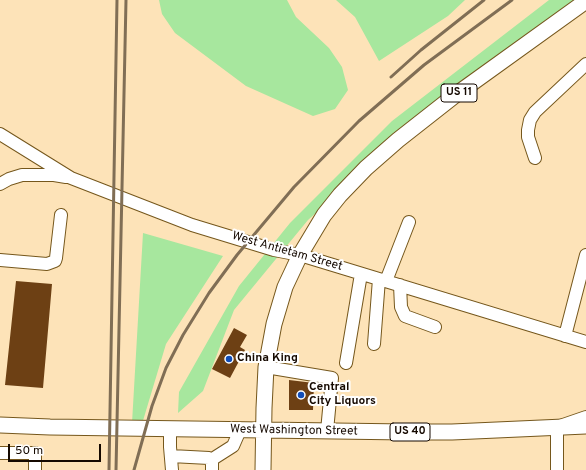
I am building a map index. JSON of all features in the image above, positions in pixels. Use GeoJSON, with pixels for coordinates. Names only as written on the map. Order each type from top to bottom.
{"type":"FeatureCollection","features":[{"type":"Feature","properties":{"kind":"main road","name":"US 11"},"geometry":{"type":"LineString","coordinates":[[264,470],[266,367],[274,324],[285,288],[300,255],[324,215],[340,195],[366,168],[454,96],[586,1]]}},
{"type":"Feature","properties":{"kind":"main road","name":"West Washington Street"},"geometry":{"type":"LineString","coordinates":[[0,425],[170,429],[452,432],[557,427]]}},
{"type":"Feature","properties":{"kind":"main road","name":"US 40"},"geometry":{"type":"LineString","coordinates":[[557,427],[586,426]]}},
{"type":"Feature","properties":{"kind":"street"},"geometry":{"type":"LineString","coordinates":[[535,158],[528,137],[530,120],[535,112],[586,64]]}},
{"type":"Feature","properties":{"kind":"street","name":"West Antietam Street"},"geometry":{"type":"LineString","coordinates":[[0,134],[71,178],[192,225],[274,250],[300,255],[586,342]]}},
{"type":"Feature","properties":{"kind":"street"},"geometry":{"type":"LineString","coordinates":[[0,184],[9,178],[22,175],[54,175],[71,178]]}},
{"type":"Feature","properties":{"kind":"street"},"geometry":{"type":"LineString","coordinates":[[0,260],[47,264],[54,261],[56,258],[61,214]]}},
{"type":"Feature","properties":{"kind":"street"},"geometry":{"type":"LineString","coordinates":[[374,344],[382,280],[409,222]]}},
{"type":"Feature","properties":{"kind":"street"},"geometry":{"type":"LineString","coordinates":[[565,336],[586,255]]}},
{"type":"Feature","properties":{"kind":"street"},"geometry":{"type":"LineString","coordinates":[[346,363],[361,274]]}},
{"type":"Feature","properties":{"kind":"street"},"geometry":{"type":"LineString","coordinates":[[400,286],[401,307],[406,316],[435,327]]}},
{"type":"Feature","properties":{"kind":"street"},"geometry":{"type":"LineString","coordinates":[[266,367],[332,378],[327,431]]}},
{"type":"Feature","properties":{"kind":"street","name":"West Washington Street"},"geometry":{"type":"LineString","coordinates":[[557,427],[586,417]]}},
{"type":"Feature","properties":{"kind":"street"},"geometry":{"type":"LineString","coordinates":[[557,427],[557,470]]}},
{"type":"Feature","properties":{"kind":"street"},"geometry":{"type":"LineString","coordinates":[[170,429],[172,470]]}},
{"type":"Feature","properties":{"kind":"street"},"geometry":{"type":"LineString","coordinates":[[171,456],[209,458],[212,465],[232,446],[240,430]]}},
{"type":"Feature","properties":{"kind":"street"},"geometry":{"type":"LineString","coordinates":[[0,452],[35,453],[35,470]]}},
{"type":"Feature","properties":{"kind":"green space"},"geometry":{"type":"Polygon","coordinates":[[[159,0],[287,0],[296,17],[329,48],[342,67],[348,90],[335,109],[313,116],[246,86],[175,33],[162,14],[159,0]]]}},
{"type":"Feature","properties":{"kind":"green space"},"geometry":{"type":"Polygon","coordinates":[[[336,0],[465,0],[448,16],[379,61],[355,17],[336,0]]]}},
{"type":"Feature","properties":{"kind":"green space"},"geometry":{"type":"Polygon","coordinates":[[[549,0],[574,0],[439,103],[308,220],[234,310],[203,391],[178,413],[179,392],[239,286],[290,223],[392,121],[549,0]]]}},
{"type":"Feature","properties":{"kind":"green space"},"geometry":{"type":"Polygon","coordinates":[[[143,233],[223,256],[166,344],[142,424],[132,423],[143,233]]]}},
{"type":"Feature","properties":{"kind":"building"},"geometry":{"type":"Polygon","coordinates":[[[16,281],[52,284],[43,388],[5,385],[16,281]]]}},
{"type":"Feature","properties":{"kind":"building","name":"China King"},"geometry":{"type":"Polygon","coordinates":[[[234,328],[247,335],[240,347],[245,350],[230,378],[212,369],[234,328]]]}},
{"type":"Feature","properties":{"kind":"building","name":"Central City Liquors"},"geometry":{"type":"Polygon","coordinates":[[[289,380],[314,383],[313,410],[289,410],[289,380]]]}},
{"type":"Feature","properties":{"kind":"railway"},"geometry":{"type":"LineString","coordinates":[[109,470],[117,0]]}},
{"type":"Feature","properties":{"kind":"railway"},"geometry":{"type":"LineString","coordinates":[[116,470],[126,0]]}},
{"type":"Feature","properties":{"kind":"railway"},"geometry":{"type":"LineString","coordinates":[[391,77],[421,50],[484,0]]}},
{"type":"Feature","properties":{"kind":"railway"},"geometry":{"type":"LineString","coordinates":[[134,470],[152,406],[166,368],[183,335],[209,293],[237,255],[294,187],[359,121],[424,65],[512,0]]}},
{"type":"Feature","properties":{"kind":"place","name":"China King"},"geometry":{"type":"Point","coordinates":[229,359]}},
{"type":"Feature","properties":{"kind":"place","name":"Central City Liquors"},"geometry":{"type":"Point","coordinates":[301,395]}}]}
